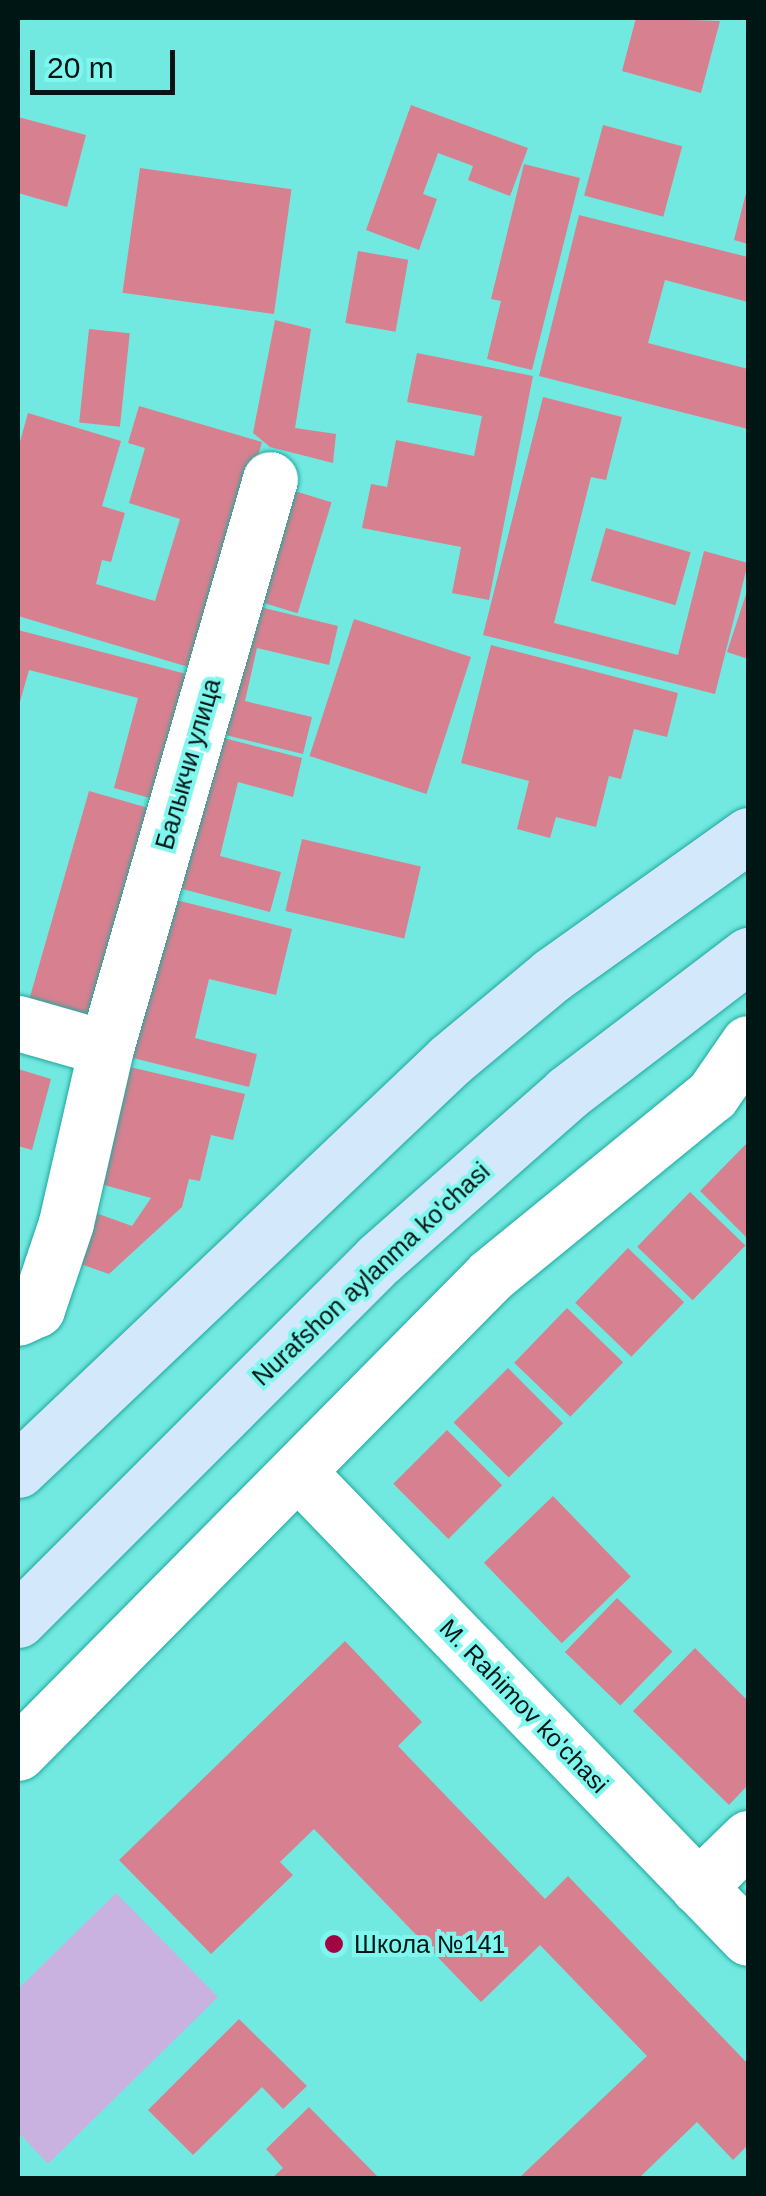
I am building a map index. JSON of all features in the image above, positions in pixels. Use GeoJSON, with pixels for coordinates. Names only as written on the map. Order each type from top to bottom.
{"type":"FeatureCollection","features":[{"type":"Feature","properties":{"kind":"main road"},"geometry":{"type":"LineString","coordinates":[[18,1470],[450,1060],[552,975],[748,835]]}},
{"type":"Feature","properties":{"kind":"main road","name":"Nurafshon aylanma ko'chasi"},"geometry":{"type":"LineString","coordinates":[[18,1620],[379,1259],[567,1093],[739,983]]}},
{"type":"Feature","properties":{"kind":"street","name":"Балыкчи улица"},"geometry":{"type":"LineString","coordinates":[[18,1318],[37,1310],[66,1223],[106,1048],[270,479]]}},
{"type":"Feature","properties":{"kind":"street"},"geometry":{"type":"LineString","coordinates":[[18,1023],[106,1048]]}},
{"type":"Feature","properties":{"kind":"street"},"geometry":{"type":"LineString","coordinates":[[18,1753],[299,1473],[491,1274],[712,1095],[748,1044]]}},
{"type":"Feature","properties":{"kind":"street","name":"M. Rahimov ko'chasi"},"geometry":{"type":"LineString","coordinates":[[299,1473],[748,1938]]}},
{"type":"Feature","properties":{"kind":"street"},"geometry":{"type":"LineString","coordinates":[[698,1887],[748,1838]]}},
{"type":"Feature","properties":{"kind":"shaded area"},"geometry":{"type":"Polygon","coordinates":[[[116,1893],[218,1997],[48,2164],[18,2132],[18,1989],[116,1893]]]}},
{"type":"Feature","properties":{"kind":"building"},"geometry":{"type":"Polygon","coordinates":[[[636,18],[720,21],[701,93],[622,71],[636,18]]]}},
{"type":"Feature","properties":{"kind":"building"},"geometry":{"type":"Polygon","coordinates":[[[411,105],[528,148],[510,196],[468,180],[473,166],[438,153],[423,194],[437,199],[419,250],[366,230],[411,105]]]}},
{"type":"Feature","properties":{"kind":"building"},"geometry":{"type":"Polygon","coordinates":[[[18,117],[86,135],[67,207],[18,193],[18,117]]]}},
{"type":"Feature","properties":{"kind":"building"},"geometry":{"type":"Polygon","coordinates":[[[603,125],[682,146],[663,217],[584,196],[603,125]]]}},
{"type":"Feature","properties":{"kind":"building"},"geometry":{"type":"Polygon","coordinates":[[[524,164],[580,178],[532,370],[487,359],[501,301],[491,299],[524,164]]]}},
{"type":"Feature","properties":{"kind":"building"},"geometry":{"type":"Polygon","coordinates":[[[140,168],[292,189],[274,314],[122,293],[140,168]]]}},
{"type":"Feature","properties":{"kind":"building"},"geometry":{"type":"Polygon","coordinates":[[[748,189],[748,244],[734,240],[748,189]]]}},
{"type":"Feature","properties":{"kind":"building"},"geometry":{"type":"Polygon","coordinates":[[[579,215],[748,257],[748,302],[665,280],[648,343],[748,369],[748,429],[539,376],[579,215]]]}},
{"type":"Feature","properties":{"kind":"building"},"geometry":{"type":"Polygon","coordinates":[[[358,251],[408,260],[396,332],[345,323],[358,251]]]}},
{"type":"Feature","properties":{"kind":"building"},"geometry":{"type":"Polygon","coordinates":[[[275,320],[311,329],[295,428],[336,434],[333,463],[270,447],[253,433],[275,320]]]}},
{"type":"Feature","properties":{"kind":"building"},"geometry":{"type":"Polygon","coordinates":[[[89,329],[130,333],[120,427],[79,422],[89,329]]]}},
{"type":"Feature","properties":{"kind":"building"},"geometry":{"type":"Polygon","coordinates":[[[417,353],[533,376],[489,600],[452,593],[461,547],[362,528],[371,484],[387,487],[396,440],[474,456],[482,416],[407,402],[417,353]]]}},
{"type":"Feature","properties":{"kind":"building"},"geometry":{"type":"Polygon","coordinates":[[[543,397],[622,417],[606,480],[591,477],[554,623],[678,655],[704,551],[748,563],[715,694],[483,635],[543,397]]]}},
{"type":"Feature","properties":{"kind":"building"},"geometry":{"type":"Polygon","coordinates":[[[139,406],[262,442],[195,669],[18,616],[18,449],[28,413],[121,441],[102,506],[125,513],[111,562],[102,560],[96,584],[155,601],[180,519],[129,503],[145,448],[128,443],[139,406]]]}},
{"type":"Feature","properties":{"kind":"building"},"geometry":{"type":"Polygon","coordinates":[[[278,486],[332,502],[298,613],[244,597],[278,486]]]}},
{"type":"Feature","properties":{"kind":"building"},"geometry":{"type":"Polygon","coordinates":[[[606,528],[691,552],[675,605],[591,581],[606,528]]]}},
{"type":"Feature","properties":{"kind":"building"},"geometry":{"type":"Polygon","coordinates":[[[748,588],[748,659],[727,652],[748,588]]]}},
{"type":"Feature","properties":{"kind":"building"},"geometry":{"type":"Polygon","coordinates":[[[240,602],[338,626],[329,665],[257,648],[245,701],[312,717],[303,754],[209,731],[240,602]]]}},
{"type":"Feature","properties":{"kind":"building"},"geometry":{"type":"Polygon","coordinates":[[[354,619],[471,657],[426,794],[310,756],[354,619]]]}},
{"type":"Feature","properties":{"kind":"building"},"geometry":{"type":"Polygon","coordinates":[[[18,630],[190,675],[157,800],[114,788],[138,698],[29,670],[18,709],[18,630]]]}},
{"type":"Feature","properties":{"kind":"building"},"geometry":{"type":"Polygon","coordinates":[[[491,645],[678,693],[667,737],[634,729],[621,779],[609,776],[596,827],[556,817],[550,838],[517,829],[529,781],[461,763],[491,645]]]}},
{"type":"Feature","properties":{"kind":"building"},"geometry":{"type":"Polygon","coordinates":[[[204,733],[302,758],[293,797],[238,782],[220,856],[281,872],[270,912],[167,885],[204,733]]]}},
{"type":"Feature","properties":{"kind":"building"},"geometry":{"type":"Polygon","coordinates":[[[89,791],[156,810],[97,1017],[30,998],[89,791]]]}},
{"type":"Feature","properties":{"kind":"building"},"geometry":{"type":"Polygon","coordinates":[[[302,839],[421,866],[404,939],[285,911],[302,839]]]}},
{"type":"Feature","properties":{"kind":"building"},"geometry":{"type":"Polygon","coordinates":[[[164,897],[292,929],[276,995],[209,979],[195,1038],[257,1054],[249,1087],[125,1056],[164,897]]]}},
{"type":"Feature","properties":{"kind":"building"},"geometry":{"type":"Polygon","coordinates":[[[117,1064],[245,1094],[233,1140],[211,1135],[200,1181],[189,1179],[182,1207],[109,1274],[66,1259],[79,1207],[132,1226],[151,1198],[90,1181],[117,1064]]]}},
{"type":"Feature","properties":{"kind":"building"},"geometry":{"type":"Polygon","coordinates":[[[18,1069],[51,1079],[32,1150],[18,1146],[18,1069]]]}},
{"type":"Feature","properties":{"kind":"building"},"geometry":{"type":"Polygon","coordinates":[[[748,1142],[748,1239],[700,1191],[748,1142]]]}},
{"type":"Feature","properties":{"kind":"building"},"geometry":{"type":"Polygon","coordinates":[[[690,1192],[745,1245],[693,1300],[637,1247],[690,1192]]]}},
{"type":"Feature","properties":{"kind":"building"},"geometry":{"type":"Polygon","coordinates":[[[628,1248],[684,1302],[631,1357],[575,1303],[628,1248]]]}},
{"type":"Feature","properties":{"kind":"building"},"geometry":{"type":"Polygon","coordinates":[[[567,1308],[623,1362],[570,1417],[514,1363],[567,1308]]]}},
{"type":"Feature","properties":{"kind":"building"},"geometry":{"type":"Polygon","coordinates":[[[508,1368],[563,1423],[509,1478],[454,1422],[508,1368]]]}},
{"type":"Feature","properties":{"kind":"building"},"geometry":{"type":"Polygon","coordinates":[[[447,1430],[502,1485],[448,1539],[393,1484],[447,1430]]]}},
{"type":"Feature","properties":{"kind":"building"},"geometry":{"type":"Polygon","coordinates":[[[553,1496],[631,1577],[562,1643],[484,1563],[553,1496]]]}},
{"type":"Feature","properties":{"kind":"building"},"geometry":{"type":"Polygon","coordinates":[[[617,1598],[672,1651],[620,1705],[565,1652],[617,1598]]]}},
{"type":"Feature","properties":{"kind":"building"},"geometry":{"type":"Polygon","coordinates":[[[345,1641],[422,1722],[398,1746],[545,1899],[568,1876],[748,2064],[748,2145],[733,2160],[697,2122],[639,2178],[519,2178],[647,2056],[540,1945],[481,2002],[314,1829],[280,1862],[293,1875],[211,1954],[119,1860],[345,1641]]]}},
{"type":"Feature","properties":{"kind":"building"},"geometry":{"type":"Polygon","coordinates":[[[695,1648],[748,1701],[748,1785],[729,1805],[633,1711],[695,1648]]]}},
{"type":"Feature","properties":{"kind":"building"},"geometry":{"type":"Polygon","coordinates":[[[239,2019],[307,2086],[283,2109],[262,2087],[193,2155],[148,2110],[239,2019]]]}},
{"type":"Feature","properties":{"kind":"building"},"geometry":{"type":"Polygon","coordinates":[[[309,2107],[379,2178],[272,2178],[283,2168],[266,2149],[309,2107]]]}},
{"type":"Feature","properties":{"kind":"place","name":"Школа №141"},"geometry":{"type":"Point","coordinates":[334,1944]}}]}
